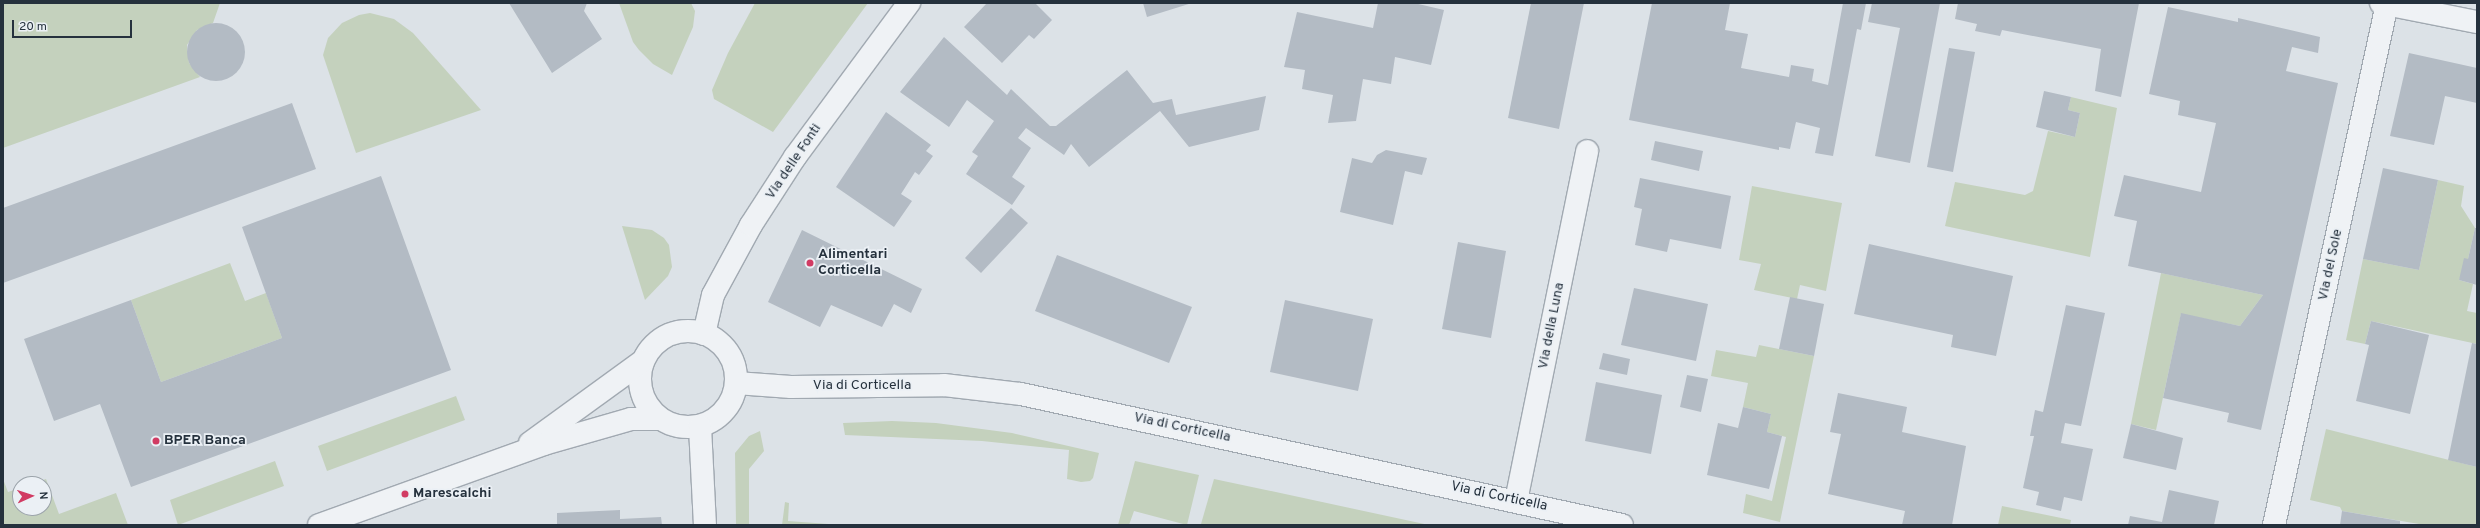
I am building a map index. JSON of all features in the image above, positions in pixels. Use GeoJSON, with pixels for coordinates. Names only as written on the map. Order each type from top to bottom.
{"type":"FeatureCollection","features":[{"type":"Feature","properties":{"kind":"street","name":"Via delle Fonti"},"geometry":{"type":"LineString","coordinates":[[704,334],[712,296],[751,225],[795,157],[909,3]]}},
{"type":"Feature","properties":{"kind":"street"},"geometry":{"type":"LineString","coordinates":[[2384,4],[2477,22]]}},
{"type":"Feature","properties":{"kind":"street","name":"Via del Sole"},"geometry":{"type":"LineString","coordinates":[[2274,525],[2384,4]]}},
{"type":"Feature","properties":{"kind":"street","name":"Via della Luna"},"geometry":{"type":"LineString","coordinates":[[1516,501],[1587,151]]}},
{"type":"Feature","properties":{"kind":"street"},"geometry":{"type":"LineString","coordinates":[[679,332],[704,334],[719,342],[729,354],[735,368],[736,383],[731,403],[724,412],[700,427],[682,428],[660,419],[651,412],[641,391],[640,369],[643,361],[656,343],[667,336],[679,332]]}},
{"type":"Feature","properties":{"kind":"street"},"geometry":{"type":"LineString","coordinates":[[512,454],[539,437],[573,409],[643,361]]}},
{"type":"Feature","properties":{"kind":"street","name":"Via di Corticella"},"geometry":{"type":"LineString","coordinates":[[736,383],[769,386],[944,385],[1021,394],[1622,525]]}},
{"type":"Feature","properties":{"kind":"street"},"geometry":{"type":"LineString","coordinates":[[319,525],[512,454],[631,419],[660,419]]}},
{"type":"Feature","properties":{"kind":"street"},"geometry":{"type":"LineString","coordinates":[[700,427],[705,525]]}},
{"type":"Feature","properties":{"kind":"green space"},"geometry":{"type":"Polygon","coordinates":[[[3,3],[220,3],[213,23],[197,30],[187,45],[189,63],[200,77],[3,148],[3,3]]]}},
{"type":"Feature","properties":{"kind":"green space"},"geometry":{"type":"Polygon","coordinates":[[[619,3],[691,3],[695,11],[693,27],[672,75],[653,64],[633,42],[619,3]]]}},
{"type":"Feature","properties":{"kind":"green space"},"geometry":{"type":"Polygon","coordinates":[[[755,3],[868,3],[773,132],[714,99],[712,90],[728,53],[755,3]]]}},
{"type":"Feature","properties":{"kind":"green space"},"geometry":{"type":"Polygon","coordinates":[[[370,13],[394,19],[413,33],[481,110],[356,153],[323,55],[328,38],[342,23],[359,15],[370,13]]]}},
{"type":"Feature","properties":{"kind":"green space"},"geometry":{"type":"Polygon","coordinates":[[[2071,97],[2117,108],[2090,257],[1945,226],[1955,182],[2025,195],[2033,191],[2048,131],[2075,137],[2080,113],[2068,110],[2071,97]]]}},
{"type":"Feature","properties":{"kind":"green space"},"geometry":{"type":"Polygon","coordinates":[[[2438,180],[2464,186],[2461,206],[2475,228],[2468,259],[2459,280],[2473,284],[2467,311],[2477,313],[2477,344],[2371,321],[2365,344],[2346,340],[2363,259],[2419,270],[2438,180]]]}},
{"type":"Feature","properties":{"kind":"green space"},"geometry":{"type":"Polygon","coordinates":[[[1752,186],[1842,203],[1826,291],[1800,285],[1797,299],[1754,290],[1761,264],[1739,260],[1752,186]]]}},
{"type":"Feature","properties":{"kind":"green space"},"geometry":{"type":"Polygon","coordinates":[[[622,226],[652,230],[664,238],[669,245],[672,267],[668,276],[645,300],[622,226]]]}},
{"type":"Feature","properties":{"kind":"green space"},"geometry":{"type":"Polygon","coordinates":[[[230,263],[245,301],[266,293],[282,338],[161,382],[131,300],[230,263]]]}},
{"type":"Feature","properties":{"kind":"green space"},"geometry":{"type":"Polygon","coordinates":[[[2161,273],[2263,295],[2240,326],[2181,314],[2156,430],[2131,424],[2161,273]]]}},
{"type":"Feature","properties":{"kind":"green space"},"geometry":{"type":"Polygon","coordinates":[[[1759,345],[1814,356],[1780,522],[1743,513],[1746,494],[1772,501],[1786,437],[1767,432],[1771,414],[1743,407],[1748,383],[1711,376],[1716,350],[1756,357],[1759,345]]]}},
{"type":"Feature","properties":{"kind":"green space"},"geometry":{"type":"Polygon","coordinates":[[[456,396],[465,420],[327,471],[318,446],[456,396]]]}},
{"type":"Feature","properties":{"kind":"green space"},"geometry":{"type":"Polygon","coordinates":[[[892,421],[936,423],[1012,433],[1099,453],[1093,478],[1090,481],[1081,482],[1067,479],[1069,450],[982,441],[845,435],[843,423],[892,421]]]}},
{"type":"Feature","properties":{"kind":"green space"},"geometry":{"type":"Polygon","coordinates":[[[2326,429],[2477,467],[2477,525],[2425,525],[2342,511],[2340,507],[2310,500],[2326,429]]]}},
{"type":"Feature","properties":{"kind":"green space"},"geometry":{"type":"Polygon","coordinates":[[[760,431],[764,451],[749,469],[749,525],[736,525],[735,453],[749,436],[760,431]]]}},
{"type":"Feature","properties":{"kind":"green space"},"geometry":{"type":"Polygon","coordinates":[[[275,461],[284,486],[178,525],[170,500],[275,461]]]}},
{"type":"Feature","properties":{"kind":"green space"},"geometry":{"type":"Polygon","coordinates":[[[1135,461],[1199,475],[1187,525],[1134,511],[1129,525],[1118,525],[1135,461]]]}},
{"type":"Feature","properties":{"kind":"green space"},"geometry":{"type":"Polygon","coordinates":[[[3,479],[8,492],[12,491],[12,516],[52,516],[52,495],[59,514],[116,493],[128,525],[3,525],[3,479]]]}},
{"type":"Feature","properties":{"kind":"green space"},"geometry":{"type":"Polygon","coordinates":[[[1214,479],[1429,525],[1203,525],[1201,524],[1214,479]]]}},
{"type":"Feature","properties":{"kind":"green space"},"geometry":{"type":"Polygon","coordinates":[[[785,502],[789,503],[788,521],[842,525],[782,525],[785,502]]]}},
{"type":"Feature","properties":{"kind":"green space"},"geometry":{"type":"Polygon","coordinates":[[[2002,506],[2071,520],[2070,525],[1998,525],[2002,506]]]}},
{"type":"Feature","properties":{"kind":"building"},"geometry":{"type":"Polygon","coordinates":[[[509,3],[587,3],[584,11],[602,39],[552,73],[509,3]]]}},
{"type":"Feature","properties":{"kind":"building"},"geometry":{"type":"Polygon","coordinates":[[[987,3],[1035,3],[1052,20],[1034,39],[1029,35],[1002,63],[964,27],[987,3]]]}},
{"type":"Feature","properties":{"kind":"building"},"geometry":{"type":"Polygon","coordinates":[[[1143,3],[1192,3],[1147,17],[1143,3]]]}},
{"type":"Feature","properties":{"kind":"building"},"geometry":{"type":"Polygon","coordinates":[[[1378,3],[1414,3],[1444,10],[1431,65],[1395,57],[1391,84],[1363,79],[1356,121],[1328,123],[1333,95],[1302,89],[1305,70],[1284,67],[1297,12],[1373,28],[1378,3]]]}},
{"type":"Feature","properties":{"kind":"building"},"geometry":{"type":"Polygon","coordinates":[[[1531,3],[1584,3],[1559,129],[1508,118],[1531,3]]]}},
{"type":"Feature","properties":{"kind":"building"},"geometry":{"type":"Polygon","coordinates":[[[1652,3],[1730,3],[1725,30],[1748,34],[1741,68],[1789,77],[1791,65],[1814,69],[1812,81],[1828,85],[1843,3],[1866,3],[1861,30],[1857,29],[1833,156],[1815,153],[1820,128],[1796,122],[1790,149],[1779,147],[1779,150],[1629,120],[1652,3]]]}},
{"type":"Feature","properties":{"kind":"building"},"geometry":{"type":"Polygon","coordinates":[[[1872,3],[1940,3],[1910,163],[1875,156],[1900,28],[1868,22],[1872,3]]]}},
{"type":"Feature","properties":{"kind":"building"},"geometry":{"type":"Polygon","coordinates":[[[1958,3],[2139,3],[2121,97],[2095,91],[2101,49],[2002,30],[2000,36],[1975,31],[1977,24],[1955,19],[1958,3]]]}},
{"type":"Feature","properties":{"kind":"building"},"geometry":{"type":"Polygon","coordinates":[[[2168,7],[2238,22],[2238,18],[2320,37],[2318,53],[2292,47],[2286,71],[2338,83],[2261,430],[2227,422],[2229,413],[2163,398],[2181,313],[2240,326],[2263,295],[2128,266],[2137,221],[2114,216],[2124,175],[2201,192],[2216,123],[2178,115],[2180,101],[2149,94],[2168,7]]]}},
{"type":"Feature","properties":{"kind":"building"},"geometry":{"type":"Polygon","coordinates":[[[210,23],[222,23],[237,31],[245,46],[245,58],[237,73],[222,81],[210,81],[195,73],[187,58],[187,46],[195,31],[210,23]]]}},
{"type":"Feature","properties":{"kind":"building"},"geometry":{"type":"Polygon","coordinates":[[[944,37],[1007,95],[1011,89],[1050,126],[1056,126],[1127,70],[1153,103],[1172,99],[1176,115],[1266,96],[1259,130],[1189,147],[1160,111],[1089,167],[1071,144],[1064,155],[1026,128],[1018,138],[1031,148],[1012,177],[1025,186],[1012,205],[966,174],[978,156],[972,152],[994,121],[967,100],[949,127],[900,92],[944,37]]]}},
{"type":"Feature","properties":{"kind":"building"},"geometry":{"type":"Polygon","coordinates":[[[1949,48],[1975,52],[1953,172],[1927,167],[1949,48]]]}},
{"type":"Feature","properties":{"kind":"building"},"geometry":{"type":"Polygon","coordinates":[[[2409,53],[2477,68],[2477,103],[2445,96],[2434,145],[2390,136],[2409,53]]]}},
{"type":"Feature","properties":{"kind":"building"},"geometry":{"type":"Polygon","coordinates":[[[2044,91],[2071,97],[2068,110],[2080,113],[2075,137],[2036,127],[2044,91]]]}},
{"type":"Feature","properties":{"kind":"building"},"geometry":{"type":"Polygon","coordinates":[[[292,103],[316,169],[3,283],[3,208],[292,103]]]}},
{"type":"Feature","properties":{"kind":"building"},"geometry":{"type":"Polygon","coordinates":[[[886,112],[931,145],[926,151],[933,156],[919,175],[915,172],[901,194],[912,201],[894,227],[836,187],[886,112]]]}},
{"type":"Feature","properties":{"kind":"building"},"geometry":{"type":"Polygon","coordinates":[[[1655,141],[1703,151],[1699,171],[1651,160],[1655,141]]]}},
{"type":"Feature","properties":{"kind":"building"},"geometry":{"type":"Polygon","coordinates":[[[1386,150],[1427,158],[1422,175],[1405,171],[1393,225],[1340,212],[1352,158],[1372,163],[1377,155],[1386,150]]]}},
{"type":"Feature","properties":{"kind":"building"},"geometry":{"type":"Polygon","coordinates":[[[2383,168],[2438,180],[2419,270],[2363,259],[2383,168]]]}},
{"type":"Feature","properties":{"kind":"building"},"geometry":{"type":"Polygon","coordinates":[[[381,176],[451,370],[131,487],[100,404],[54,421],[24,339],[131,300],[161,382],[282,338],[242,227],[381,176]]]}},
{"type":"Feature","properties":{"kind":"building"},"geometry":{"type":"Polygon","coordinates":[[[1640,178],[1731,196],[1721,249],[1670,239],[1667,252],[1635,245],[1642,209],[1634,207],[1640,178]]]}},
{"type":"Feature","properties":{"kind":"building"},"geometry":{"type":"Polygon","coordinates":[[[1011,208],[1028,223],[981,273],[965,258],[1011,208]]]}},
{"type":"Feature","properties":{"kind":"building"},"geometry":{"type":"Polygon","coordinates":[[[2475,228],[2477,228],[2477,285],[2459,280],[2464,258],[2468,259],[2475,228]]]}},
{"type":"Feature","properties":{"kind":"building"},"geometry":{"type":"Polygon","coordinates":[[[802,230],[922,289],[911,313],[894,304],[882,327],[831,305],[820,327],[768,302],[802,230]]]}},
{"type":"Feature","properties":{"kind":"building"},"geometry":{"type":"Polygon","coordinates":[[[1458,242],[1506,251],[1491,338],[1442,329],[1458,242]]]}},
{"type":"Feature","properties":{"kind":"building"},"geometry":{"type":"Polygon","coordinates":[[[1869,244],[2013,276],[1996,356],[1951,347],[1953,335],[1854,314],[1869,244]]]}},
{"type":"Feature","properties":{"kind":"building"},"geometry":{"type":"Polygon","coordinates":[[[1057,255],[1192,307],[1169,363],[1035,311],[1057,255]]]}},
{"type":"Feature","properties":{"kind":"building"},"geometry":{"type":"Polygon","coordinates":[[[1634,288],[1708,304],[1696,361],[1621,345],[1634,288]]]}},
{"type":"Feature","properties":{"kind":"building"},"geometry":{"type":"Polygon","coordinates":[[[1790,297],[1824,304],[1814,356],[1779,349],[1790,297]]]}},
{"type":"Feature","properties":{"kind":"building"},"geometry":{"type":"Polygon","coordinates":[[[1285,300],[1373,319],[1358,391],[1270,372],[1285,300]]]}},
{"type":"Feature","properties":{"kind":"building"},"geometry":{"type":"Polygon","coordinates":[[[2066,305],[2105,313],[2081,426],[2065,423],[2061,443],[2093,449],[2082,501],[2064,497],[2061,511],[2036,505],[2039,492],[2023,488],[2034,436],[2030,436],[2035,410],[2043,412],[2066,305]]]}},
{"type":"Feature","properties":{"kind":"building"},"geometry":{"type":"Polygon","coordinates":[[[2371,321],[2429,335],[2410,414],[2356,401],[2369,345],[2365,344],[2371,321]]]}},
{"type":"Feature","properties":{"kind":"building"},"geometry":{"type":"Polygon","coordinates":[[[2472,343],[2477,344],[2477,467],[2448,460],[2472,343]]]}},
{"type":"Feature","properties":{"kind":"building"},"geometry":{"type":"Polygon","coordinates":[[[1603,353],[1630,359],[1627,375],[1599,369],[1603,353]]]}},
{"type":"Feature","properties":{"kind":"building"},"geometry":{"type":"Polygon","coordinates":[[[1687,375],[1708,379],[1701,412],[1680,407],[1687,375]]]}},
{"type":"Feature","properties":{"kind":"building"},"geometry":{"type":"Polygon","coordinates":[[[1596,382],[1662,395],[1651,454],[1585,441],[1596,382]]]}},
{"type":"Feature","properties":{"kind":"building"},"geometry":{"type":"Polygon","coordinates":[[[1838,393],[1907,407],[1902,432],[1966,446],[1952,525],[1902,525],[1905,511],[1828,494],[1841,434],[1830,432],[1838,393]]]}},
{"type":"Feature","properties":{"kind":"building"},"geometry":{"type":"Polygon","coordinates":[[[1743,407],[1771,414],[1767,432],[1782,436],[1769,489],[1707,475],[1718,423],[1738,428],[1743,407]]]}},
{"type":"Feature","properties":{"kind":"building"},"geometry":{"type":"Polygon","coordinates":[[[2131,424],[2183,438],[2176,470],[2123,458],[2131,424]]]}},
{"type":"Feature","properties":{"kind":"building"},"geometry":{"type":"Polygon","coordinates":[[[2169,490],[2219,501],[2214,525],[2128,525],[2130,516],[2162,522],[2169,490]]]}},
{"type":"Feature","properties":{"kind":"building"},"geometry":{"type":"Polygon","coordinates":[[[620,510],[620,519],[661,517],[662,525],[557,525],[557,513],[620,510]]]}},
{"type":"Feature","properties":{"kind":"building"},"geometry":{"type":"Polygon","coordinates":[[[2342,511],[2400,521],[2400,525],[2340,525],[2342,511]]]}},
{"type":"Feature","properties":{"kind":"place","name":"Alimentari Corticella"},"geometry":{"type":"Point","coordinates":[810,263]}},
{"type":"Feature","properties":{"kind":"place","name":"BPER Banca"},"geometry":{"type":"Point","coordinates":[156,441]}},
{"type":"Feature","properties":{"kind":"place","name":"Marescalchi"},"geometry":{"type":"Point","coordinates":[405,494]}}]}
